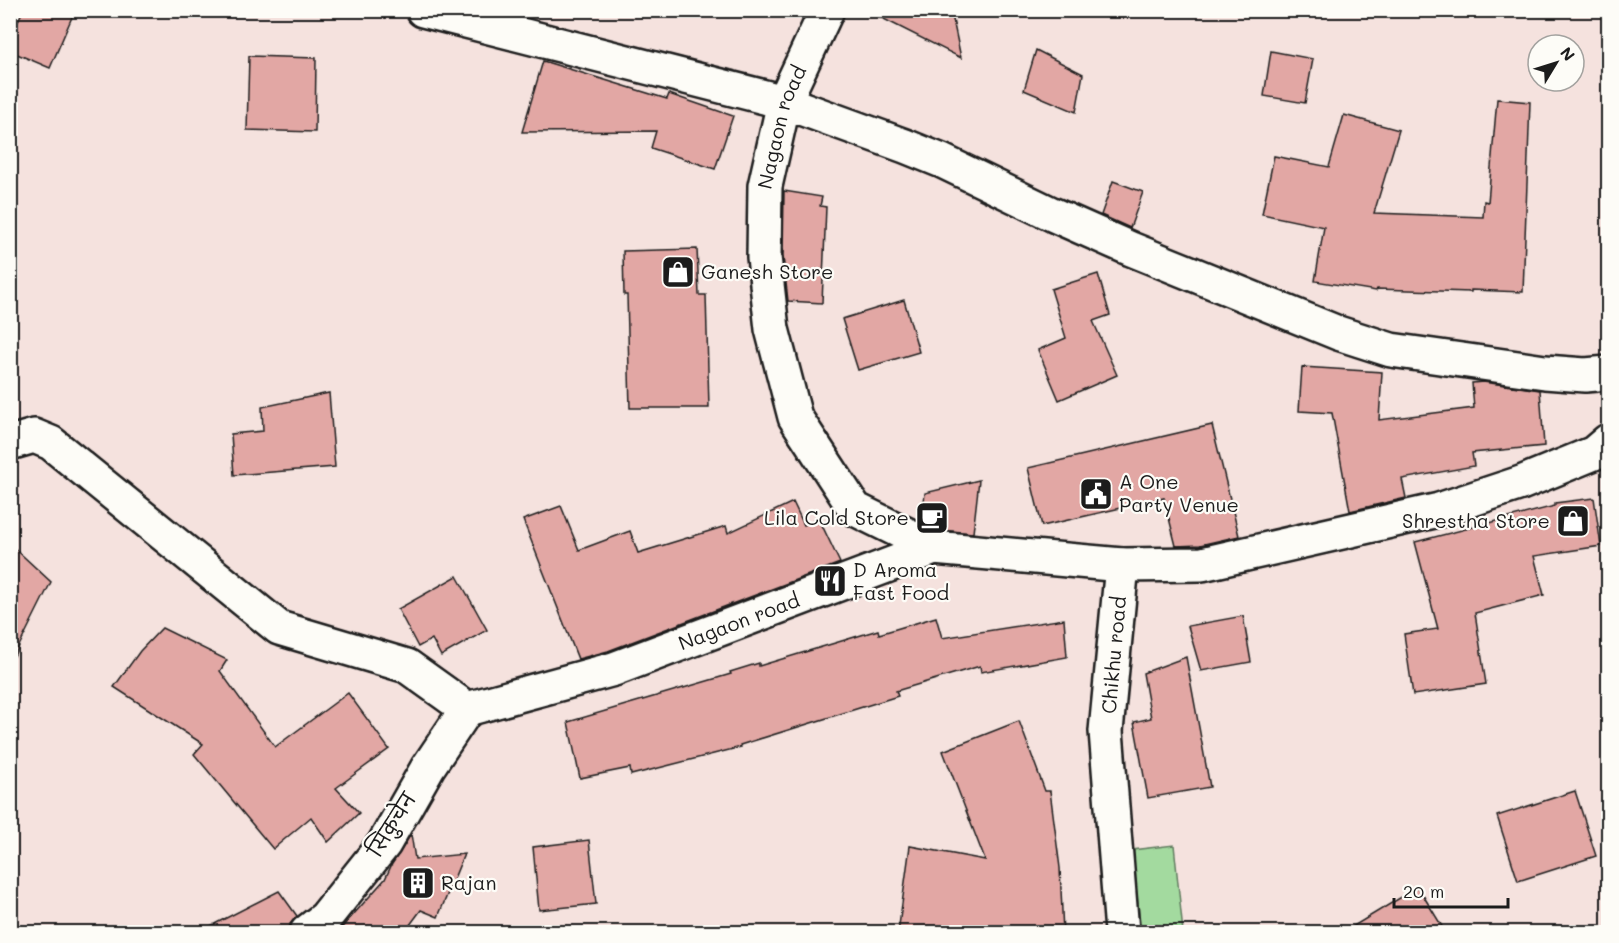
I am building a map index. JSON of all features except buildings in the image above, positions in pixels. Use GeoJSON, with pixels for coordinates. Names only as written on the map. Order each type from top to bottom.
{"type":"FeatureCollection","features":[{"type":"Feature","properties":{"kind":"street"},"geometry":{"type":"LineString","coordinates":[[423,10],[784,102],[942,161],[1121,245],[1338,333],[1391,350],[1545,372],[1584,375],[1608,373]]}},
{"type":"Feature","properties":{"kind":"street","name":"Nagaon road"},"geometry":{"type":"LineString","coordinates":[[827,10],[784,102],[765,186],[764,257],[772,329],[795,417],[855,509],[934,548]]}},
{"type":"Feature","properties":{"kind":"street"},"geometry":{"type":"LineString","coordinates":[[10,443],[34,436],[51,443],[279,628],[408,666],[467,709]]}},
{"type":"Feature","properties":{"kind":"street"},"geometry":{"type":"LineString","coordinates":[[934,548],[1122,565],[1202,564],[1439,510],[1521,483],[1594,453],[1608,441]]}},
{"type":"Feature","properties":{"kind":"street","name":"Nagaon road"},"geometry":{"type":"LineString","coordinates":[[467,709],[614,669],[934,548]]}},
{"type":"Feature","properties":{"kind":"street","name":"Chikhu road"},"geometry":{"type":"LineString","coordinates":[[1122,565],[1106,731],[1122,933]]}},
{"type":"Feature","properties":{"kind":"street","name":"सिकुचेन"},"geometry":{"type":"LineString","coordinates":[[307,933],[325,918],[384,844],[428,767],[467,709]]}},
{"type":"Feature","properties":{"kind":"green space"},"geometry":{"type":"Polygon","coordinates":[[[1174,845],[1183,932],[1141,932],[1132,850],[1174,845]]]}},
{"type":"Feature","properties":{"kind":"place","name":"Ganesh Store"},"geometry":{"type":"Point","coordinates":[678,272]}},
{"type":"Feature","properties":{"kind":"place","name":"A One Party Venue"},"geometry":{"type":"Point","coordinates":[1096,494]}},
{"type":"Feature","properties":{"kind":"place","name":"Lila Cold Store"},"geometry":{"type":"Point","coordinates":[932,518]}},
{"type":"Feature","properties":{"kind":"place","name":"Shrestha Store"},"geometry":{"type":"Point","coordinates":[1573,521]}},
{"type":"Feature","properties":{"kind":"place","name":"D Aroma Fast Food"},"geometry":{"type":"Point","coordinates":[830,581]}},
{"type":"Feature","properties":{"kind":"place","name":"Rajan"},"geometry":{"type":"Point","coordinates":[418,883]}}]}
